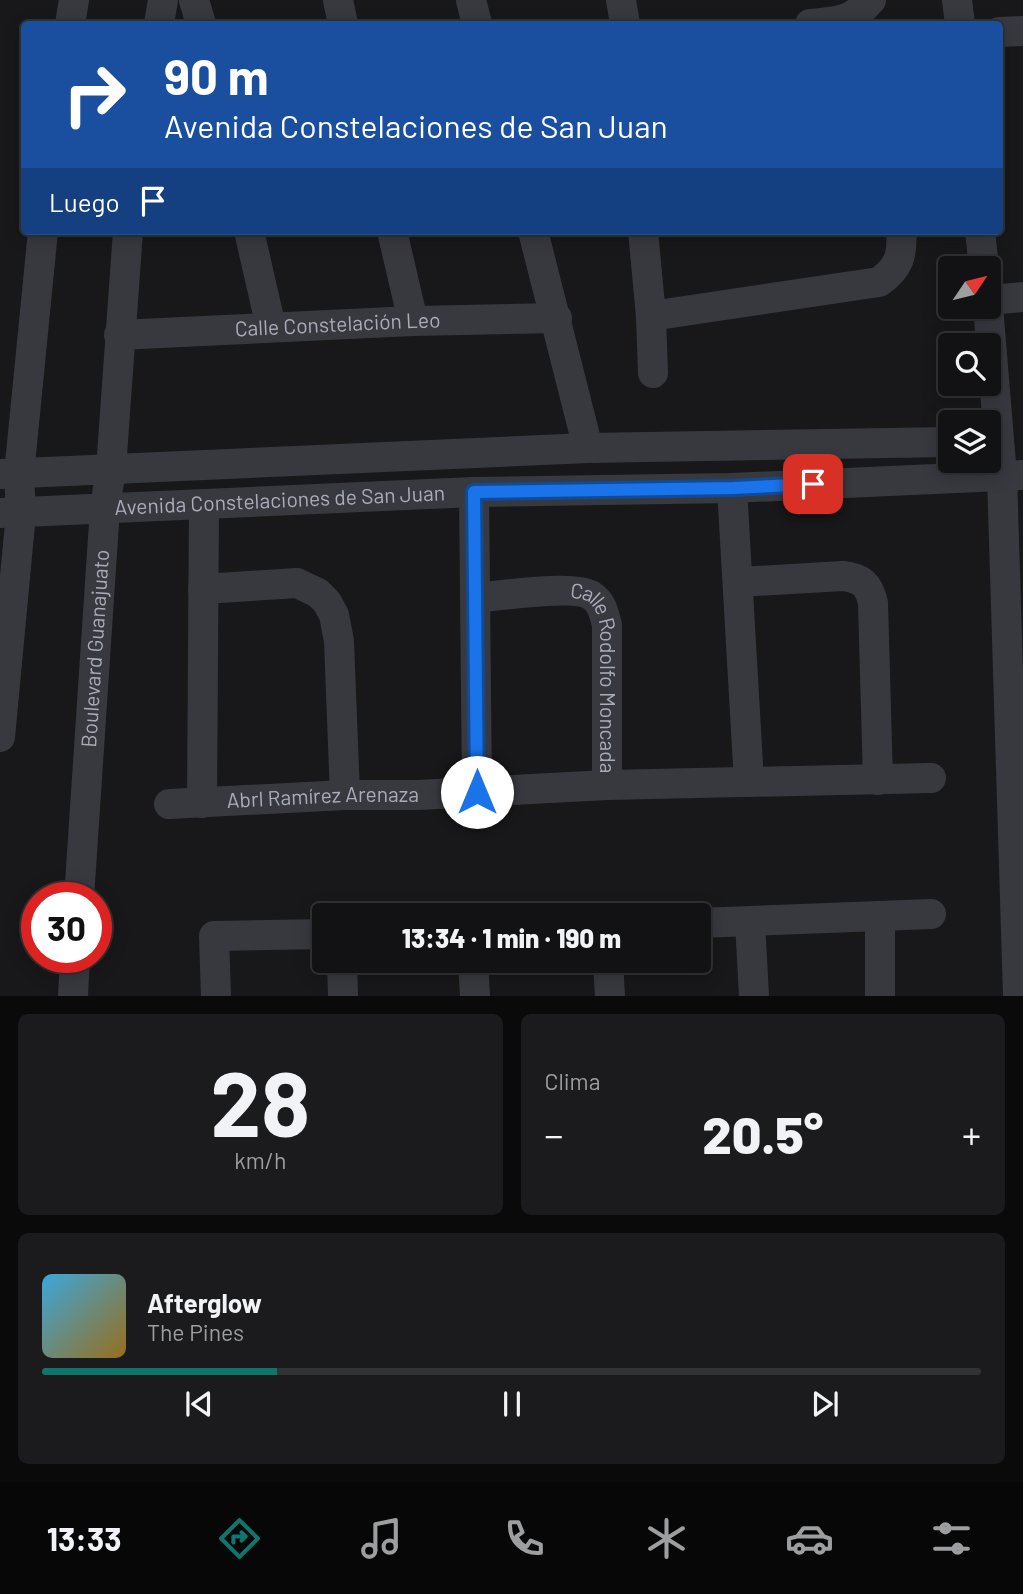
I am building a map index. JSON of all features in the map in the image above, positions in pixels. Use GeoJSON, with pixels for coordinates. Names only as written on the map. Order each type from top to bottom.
{"type":"FeatureCollection","features":[{"type":"Feature","properties":{"kind":"street"},"geometry":{"type":"LineString","coordinates":[[71,21],[74,0]]}},
{"type":"Feature","properties":{"kind":"street"},"geometry":{"type":"LineString","coordinates":[[160,21],[163,0]]}},
{"type":"Feature","properties":{"kind":"street"},"geometry":{"type":"LineString","coordinates":[[194,0],[200,21]]}},
{"type":"Feature","properties":{"kind":"street"},"geometry":{"type":"LineString","coordinates":[[338,0],[342,21]]}},
{"type":"Feature","properties":{"kind":"street"},"geometry":{"type":"LineString","coordinates":[[471,0],[476,21]]}},
{"type":"Feature","properties":{"kind":"street"},"geometry":{"type":"LineString","coordinates":[[621,0],[624,21]]}},
{"type":"Feature","properties":{"kind":"street"},"geometry":{"type":"LineString","coordinates":[[832,21],[846,19],[860,12],[871,0]]}},
{"type":"Feature","properties":{"kind":"street"},"geometry":{"type":"LineString","coordinates":[[957,0],[960,21]]}},
{"type":"Feature","properties":{"kind":"street"},"geometry":{"type":"LineString","coordinates":[[1003,32],[1023,31]]}},
{"type":"Feature","properties":{"kind":"street"},"geometry":{"type":"LineString","coordinates":[[0,737],[10,459],[42,235]]}},
{"type":"Feature","properties":{"kind":"street","name":"Boulevard Guanajuato"},"geometry":{"type":"LineString","coordinates":[[80,882],[105,508],[111,469],[128,235]]}},
{"type":"Feature","properties":{"kind":"street"},"geometry":{"type":"LineString","coordinates":[[250,235],[271,327]]}},
{"type":"Feature","properties":{"kind":"street"},"geometry":{"type":"LineString","coordinates":[[393,235],[413,321]]}},
{"type":"Feature","properties":{"kind":"street"},"geometry":{"type":"LineString","coordinates":[[534,235],[588,448]]}},
{"type":"Feature","properties":{"kind":"street"},"geometry":{"type":"LineString","coordinates":[[643,235],[653,373]]}},
{"type":"Feature","properties":{"kind":"street"},"geometry":{"type":"LineString","coordinates":[[651,316],[879,282],[892,273],[900,261],[903,247],[902,235]]}},
{"type":"Feature","properties":{"kind":"street"},"geometry":{"type":"LineString","coordinates":[[980,235],[983,256]]}},
{"type":"Feature","properties":{"kind":"street"},"geometry":{"type":"LineString","coordinates":[[1001,299],[1023,298]]}},
{"type":"Feature","properties":{"kind":"street","name":"Calle Constelación Leo"},"geometry":{"type":"LineString","coordinates":[[119,335],[413,321],[557,318]]}},
{"type":"Feature","properties":{"kind":"street"},"geometry":{"type":"LineString","coordinates":[[990,319],[1004,441],[1013,475],[1018,996]]}},
{"type":"Feature","properties":{"kind":"street","name":"Avenida Constelaciones de San Juan"},"geometry":{"type":"LineString","coordinates":[[10,459],[111,469],[588,448],[938,442]]}},
{"type":"Feature","properties":{"kind":"street","name":"Avenida Constelaciones de San Juan"},"geometry":{"type":"LineString","coordinates":[[10,513],[474,492],[733,488],[1013,475]]}},
{"type":"Feature","properties":{"kind":"street"},"geometry":{"type":"LineString","coordinates":[[733,488],[749,782]]}},
{"type":"Feature","properties":{"kind":"street"},"geometry":{"type":"LineString","coordinates":[[474,492],[477,792]]}},
{"type":"Feature","properties":{"kind":"street"},"geometry":{"type":"LineString","coordinates":[[202,803],[204,504]]}},
{"type":"Feature","properties":{"kind":"street"},"geometry":{"type":"LineString","coordinates":[[739,582],[843,576],[858,578],[871,591],[878,780]]}},
{"type":"Feature","properties":{"kind":"street"},"geometry":{"type":"LineString","coordinates":[[203,589],[297,583],[318,593],[327,602],[334,615],[339,641],[345,795]]}},
{"type":"Feature","properties":{"kind":"street","name":"Calle Rodolfo Moncada"},"geometry":{"type":"LineString","coordinates":[[475,598],[569,590],[590,594],[601,605],[607,625],[607,785]]}},
{"type":"Feature","properties":{"kind":"street","name":"Calle Rodolfo Moncada"},"geometry":{"type":"LineString","coordinates":[[477,792],[607,785],[931,778]]}},
{"type":"Feature","properties":{"kind":"street","name":"Abrl Ramírez Arenaza"},"geometry":{"type":"LineString","coordinates":[[169,804],[345,795],[477,792]]}},
{"type":"Feature","properties":{"kind":"street"},"geometry":{"type":"LineString","coordinates":[[711,923],[931,914]]}},
{"type":"Feature","properties":{"kind":"street"},"geometry":{"type":"LineString","coordinates":[[880,918],[880,996]]}},
{"type":"Feature","properties":{"kind":"street"},"geometry":{"type":"LineString","coordinates":[[750,922],[754,996]]}},
{"type":"Feature","properties":{"kind":"street"},"geometry":{"type":"LineString","coordinates":[[216,996],[214,936],[312,934]]}},
{"type":"Feature","properties":{"kind":"street"},"geometry":{"type":"LineString","coordinates":[[73,996],[74,973]]}},
{"type":"Feature","properties":{"kind":"street"},"geometry":{"type":"LineString","coordinates":[[342,973],[343,996]]}},
{"type":"Feature","properties":{"kind":"street"},"geometry":{"type":"LineString","coordinates":[[474,973],[475,996]]}},
{"type":"Feature","properties":{"kind":"street"},"geometry":{"type":"LineString","coordinates":[[609,973],[610,996]]}},
{"type":"Feature","properties":{"kind":"route"},"geometry":{"type":"LineString","coordinates":[[477,792],[474,492],[733,488],[813,484]]}}]}
